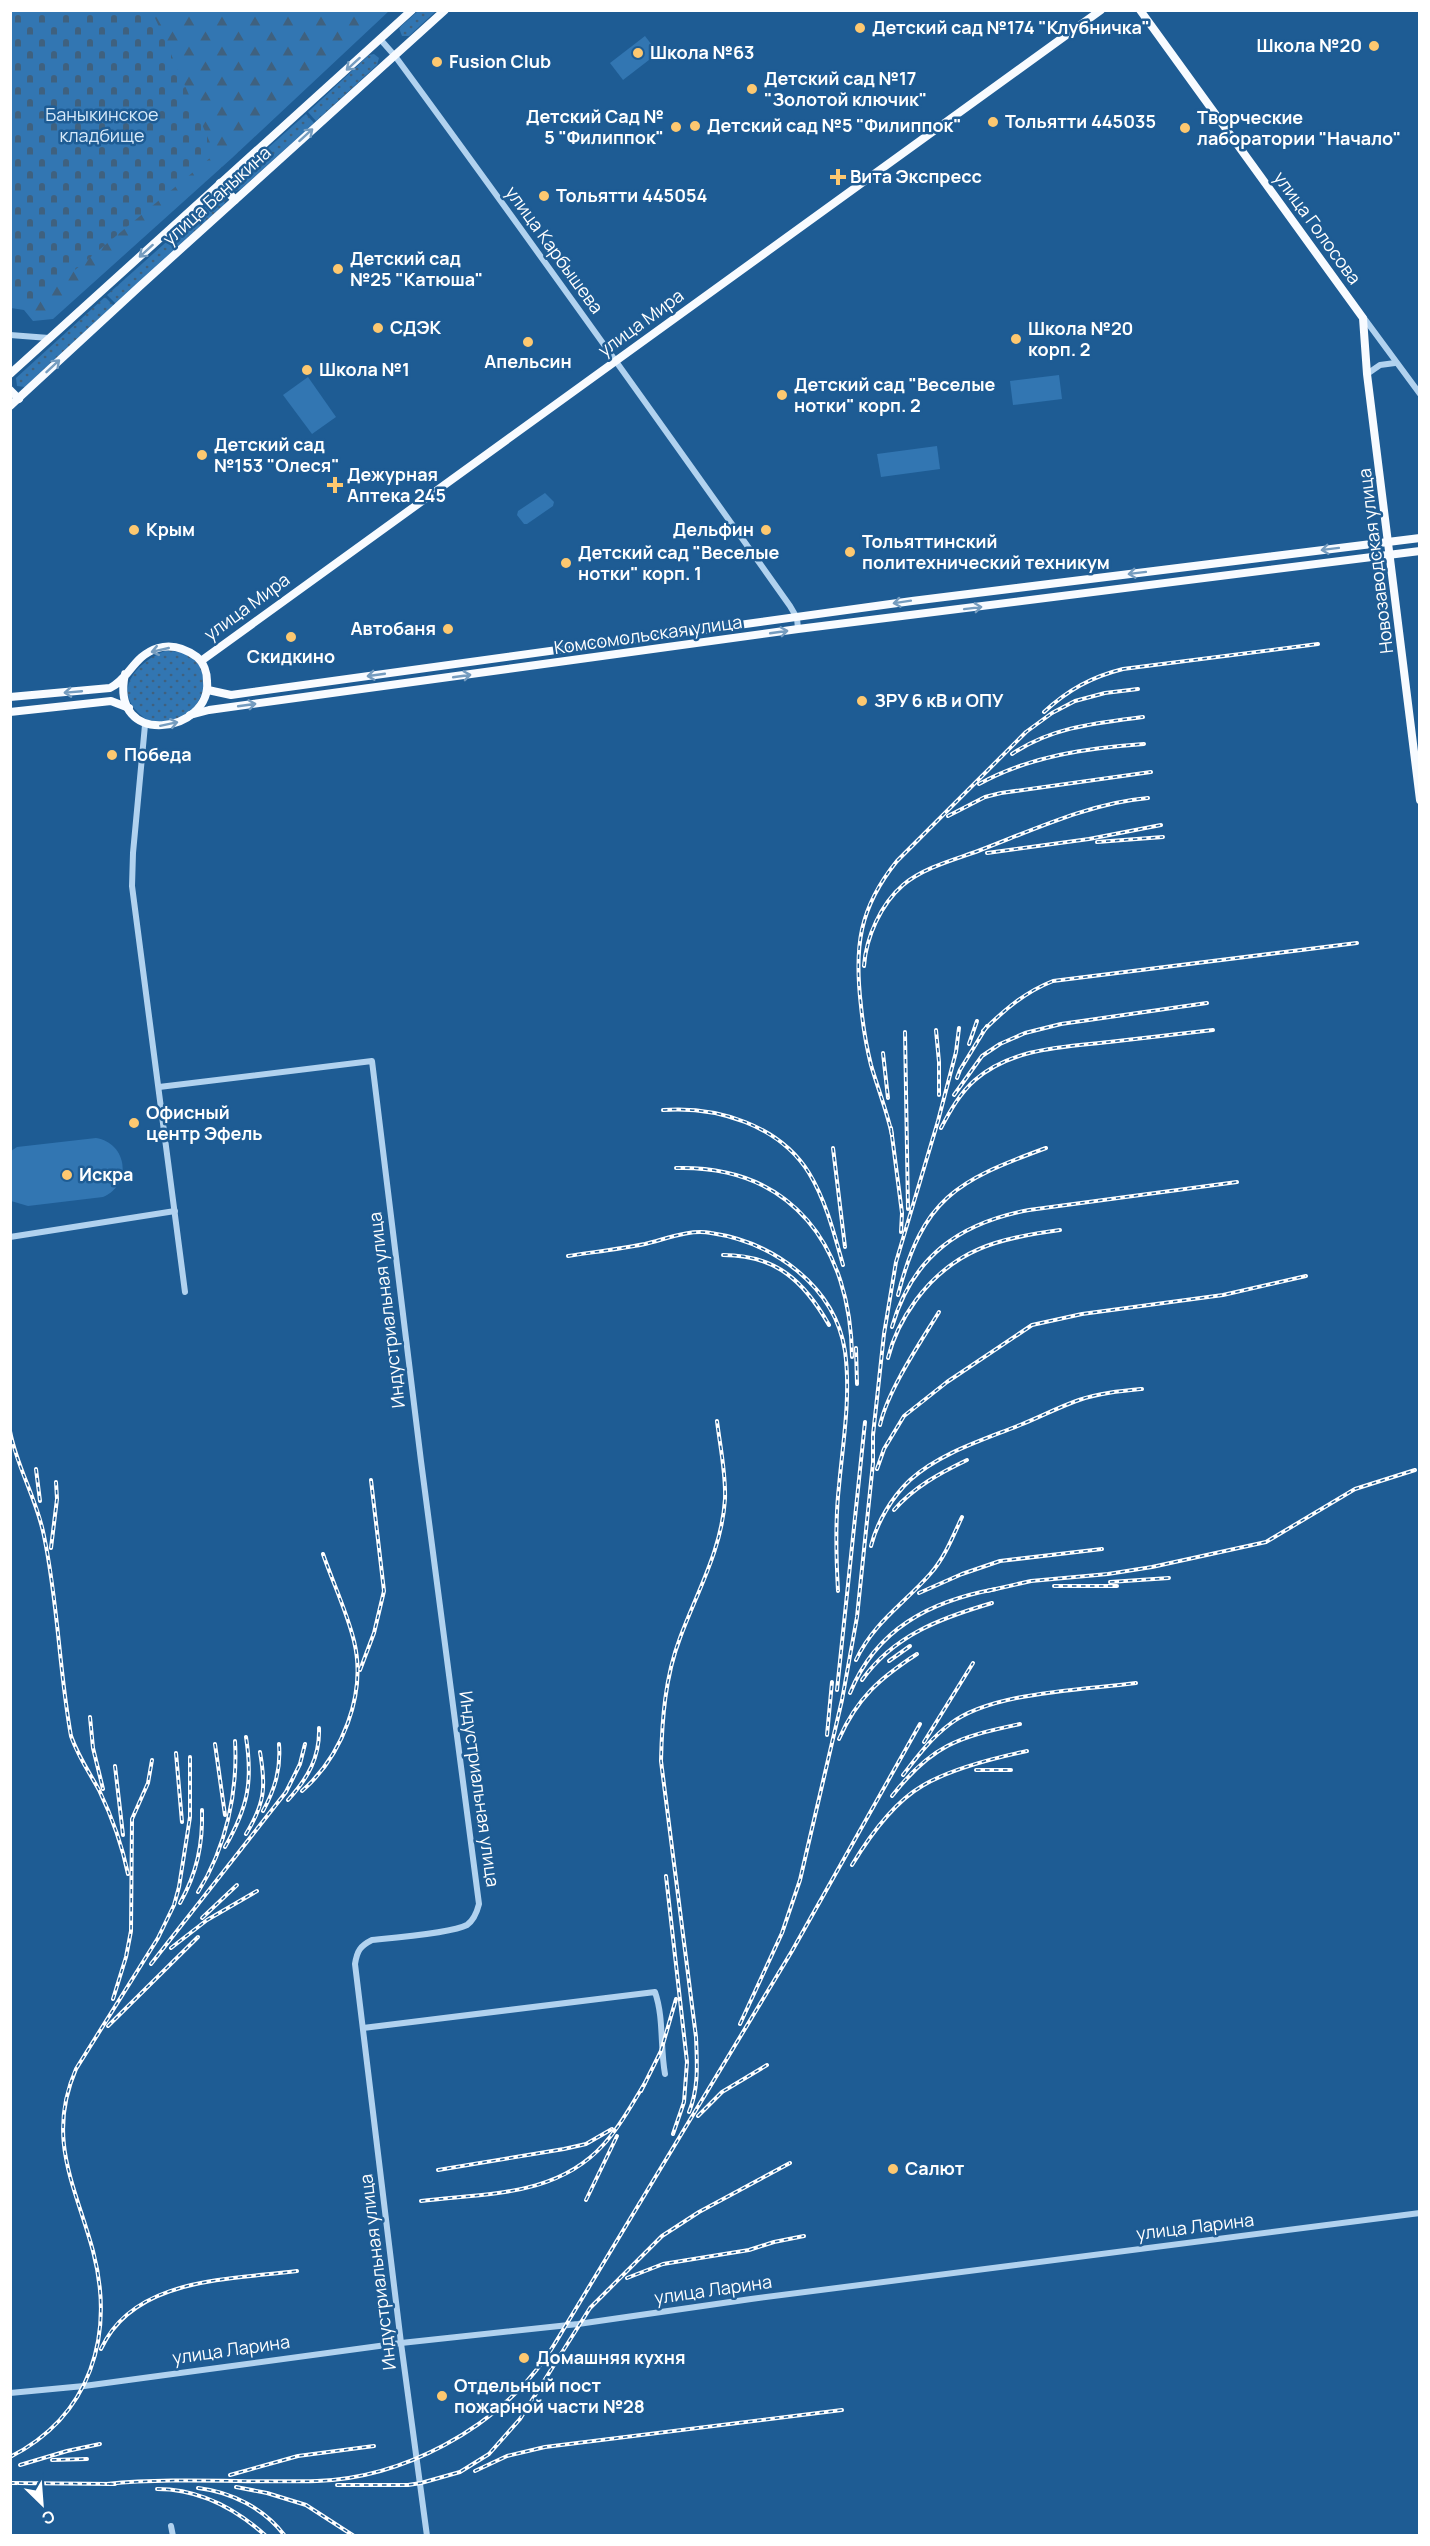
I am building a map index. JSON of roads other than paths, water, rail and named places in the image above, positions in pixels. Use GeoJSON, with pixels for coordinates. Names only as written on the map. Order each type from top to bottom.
{"type":"FeatureCollection","features":[{"type":"Feature","properties":{"kind":"main road","name":"улица Баныкина"},"geometry":{"type":"LineString","coordinates":[[10,374],[412,10]]}},
{"type":"Feature","properties":{"kind":"main road","name":"улица Баныкина"},"geometry":{"type":"LineString","coordinates":[[10,406],[445,10]]}},
{"type":"Feature","properties":{"kind":"main road","name":"улица Мира"},"geometry":{"type":"LineString","coordinates":[[201,660],[1101,10]]}},
{"type":"Feature","properties":{"kind":"main road","name":"улица Голосова"},"geometry":{"type":"LineString","coordinates":[[1140,10],[1364,318]]}},
{"type":"Feature","properties":{"kind":"main road"},"geometry":{"type":"LineString","coordinates":[[220,183],[235,200]]}},
{"type":"Feature","properties":{"kind":"main road","name":"Новозаводская улица"},"geometry":{"type":"LineString","coordinates":[[1364,318],[1367,374],[1419,800]]}},
{"type":"Feature","properties":{"kind":"main road"},"geometry":{"type":"LineString","coordinates":[[10,390],[18,399]]}},
{"type":"Feature","properties":{"kind":"main road","name":"Комсомольская улица"},"geometry":{"type":"LineString","coordinates":[[208,690],[231,695],[655,638],[907,601],[1419,538]]}},
{"type":"Feature","properties":{"kind":"main road","name":"Комсомольская улица"},"geometry":{"type":"LineString","coordinates":[[190,715],[209,710],[798,629],[1419,551]]}},
{"type":"Feature","properties":{"kind":"main road"},"geometry":{"type":"LineString","coordinates":[[1215,563],[1217,577]]}},
{"type":"Feature","properties":{"kind":"main road"},"geometry":{"type":"LineString","coordinates":[[1109,576],[1111,590]]}},
{"type":"Feature","properties":{"kind":"main road"},"geometry":{"type":"LineString","coordinates":[[655,638],[656,650]]}},
{"type":"Feature","properties":{"kind":"main road"},"geometry":{"type":"LineString","coordinates":[[10,697],[110,688],[118,684],[144,654],[160,648],[177,647],[190,652],[201,660],[207,674],[206,698],[190,715],[169,725],[146,724],[129,708],[111,701],[10,712]]}},
{"type":"Feature","properties":{"kind":"main road"},"geometry":{"type":"LineString","coordinates":[[428,668],[429,681]]}},
{"type":"Feature","properties":{"kind":"main road"},"geometry":{"type":"LineString","coordinates":[[125,674],[123,686],[129,708]]}},
{"type":"Feature","properties":{"kind":"street","name":"улица Карбышева"},"geometry":{"type":"LineString","coordinates":[[380,39],[395,56],[797,618]]}},
{"type":"Feature","properties":{"kind":"street"},"geometry":{"type":"LineString","coordinates":[[1364,318],[1419,394]]}},
{"type":"Feature","properties":{"kind":"street"},"geometry":{"type":"LineString","coordinates":[[10,334],[50,338]]}},
{"type":"Feature","properties":{"kind":"street"},"geometry":{"type":"LineString","coordinates":[[1367,374],[1380,365],[1395,363]]}},
{"type":"Feature","properties":{"kind":"street"},"geometry":{"type":"LineString","coordinates":[[797,618],[798,629]]}},
{"type":"Feature","properties":{"kind":"street"},"geometry":{"type":"LineString","coordinates":[[146,724],[132,886],[185,1292]]}},
{"type":"Feature","properties":{"kind":"street","name":"Индустриальная улица"},"geometry":{"type":"LineString","coordinates":[[159,1087],[372,1061],[479,1904],[477,1914],[469,1924],[455,1929],[372,1940],[364,1944],[357,1952],[355,1964],[427,2535]]}},
{"type":"Feature","properties":{"kind":"street"},"geometry":{"type":"LineString","coordinates":[[10,1237],[175,1211]]}},
{"type":"Feature","properties":{"kind":"street"},"geometry":{"type":"LineString","coordinates":[[363,2028],[655,1992],[660,2017],[661,2051],[665,2074]]}},
{"type":"Feature","properties":{"kind":"street","name":"улица Ларина"},"geometry":{"type":"LineString","coordinates":[[10,2393],[84,2386],[401,2343],[578,2324],[761,2298],[1419,2213]]}},
{"type":"Feature","properties":{"kind":"street"},"geometry":{"type":"LineString","coordinates":[[171,2526],[173,2535]]}},
{"type":"Feature","properties":{"kind":"railway"},"geometry":{"type":"LineString","coordinates":[[1044,712],[1080,685],[1123,669],[1318,644]]}},
{"type":"Feature","properties":{"kind":"railway"},"geometry":{"type":"LineString","coordinates":[[892,1135],[869,1058],[859,985],[859,947],[862,929],[874,895],[897,861],[1026,732],[1052,713],[1075,701],[1105,693],[1138,689]]}},
{"type":"Feature","properties":{"kind":"railway"},"geometry":{"type":"LineString","coordinates":[[1012,754],[1059,732],[1091,724],[1143,717]]}},
{"type":"Feature","properties":{"kind":"railway"},"geometry":{"type":"LineString","coordinates":[[979,784],[1018,766],[1059,755],[1144,744]]}},
{"type":"Feature","properties":{"kind":"railway"},"geometry":{"type":"LineString","coordinates":[[948,816],[985,797],[1001,793],[1151,772]]}},
{"type":"Feature","properties":{"kind":"railway"},"geometry":{"type":"LineString","coordinates":[[864,966],[865,955],[876,922],[895,893],[911,879],[939,865],[1083,811],[1148,798]]}},
{"type":"Feature","properties":{"kind":"railway"},"geometry":{"type":"LineString","coordinates":[[987,853],[1089,839],[1161,825]]}},
{"type":"Feature","properties":{"kind":"railway"},"geometry":{"type":"LineString","coordinates":[[1097,842],[1163,837]]}},
{"type":"Feature","properties":{"kind":"railway"},"geometry":{"type":"LineString","coordinates":[[983,1031],[1015,1002],[1053,981],[1357,943]]}},
{"type":"Feature","properties":{"kind":"railway"},"geometry":{"type":"LineString","coordinates":[[954,1095],[982,1056],[1000,1044],[1025,1033],[1061,1024],[1207,1003]]}},
{"type":"Feature","properties":{"kind":"railway"},"geometry":{"type":"LineString","coordinates":[[969,1044],[977,1021]]}},
{"type":"Feature","properties":{"kind":"railway"},"geometry":{"type":"LineString","coordinates":[[957,1078],[987,1026]]}},
{"type":"Feature","properties":{"kind":"railway"},"geometry":{"type":"LineString","coordinates":[[740,2024],[782,1933],[800,1880],[842,1700],[857,1617],[884,1334],[896,1262],[938,1121],[956,1052],[959,1028]]}},
{"type":"Feature","properties":{"kind":"railway"},"geometry":{"type":"LineString","coordinates":[[936,1030],[939,1095]]}},
{"type":"Feature","properties":{"kind":"railway"},"geometry":{"type":"LineString","coordinates":[[941,1128],[960,1096],[970,1085],[989,1069],[1005,1061],[1056,1048],[1213,1030]]}},
{"type":"Feature","properties":{"kind":"railway"},"geometry":{"type":"LineString","coordinates":[[905,1032],[908,1209]]}},
{"type":"Feature","properties":{"kind":"railway"},"geometry":{"type":"LineString","coordinates":[[883,1053],[888,1098]]}},
{"type":"Feature","properties":{"kind":"railway"},"geometry":{"type":"LineString","coordinates":[[663,1110],[704,1111],[725,1116],[745,1122],[781,1142],[796,1156],[815,1184],[829,1218],[843,1265]]}},
{"type":"Feature","properties":{"kind":"railway"},"geometry":{"type":"LineString","coordinates":[[891,1128],[902,1213],[901,1232]]}},
{"type":"Feature","properties":{"kind":"railway"},"geometry":{"type":"LineString","coordinates":[[833,1148],[845,1247]]}},
{"type":"Feature","properties":{"kind":"railway"},"geometry":{"type":"LineString","coordinates":[[898,1295],[919,1236],[932,1215],[948,1198],[966,1183],[988,1171],[1046,1148]]}},
{"type":"Feature","properties":{"kind":"railway"},"geometry":{"type":"LineString","coordinates":[[676,1168],[717,1171],[753,1181],[783,1198],[808,1220],[827,1249],[841,1281],[849,1317],[852,1357]]}},
{"type":"Feature","properties":{"kind":"railway"},"geometry":{"type":"LineString","coordinates":[[892,1327],[912,1281],[926,1263],[960,1234],[981,1224],[1029,1210],[1237,1182]]}},
{"type":"Feature","properties":{"kind":"railway"},"geometry":{"type":"LineString","coordinates":[[888,1358],[896,1335],[911,1307],[946,1269],[979,1249],[998,1242],[1060,1230]]}},
{"type":"Feature","properties":{"kind":"railway"},"geometry":{"type":"LineString","coordinates":[[568,1256],[645,1244],[686,1233],[711,1233],[757,1246],[798,1271],[815,1287],[829,1306],[839,1328],[847,1368],[846,1419],[837,1512],[838,1591]]}},
{"type":"Feature","properties":{"kind":"railway"},"geometry":{"type":"LineString","coordinates":[[723,1255],[758,1260],[786,1273],[809,1296],[829,1325]]}},
{"type":"Feature","properties":{"kind":"railway"},"geometry":{"type":"LineString","coordinates":[[877,1469],[884,1449],[904,1416],[947,1382],[1032,1325],[1082,1314],[1223,1295],[1306,1276]]}},
{"type":"Feature","properties":{"kind":"railway"},"geometry":{"type":"LineString","coordinates":[[880,1425],[897,1382],[939,1312]]}},
{"type":"Feature","properties":{"kind":"railway"},"geometry":{"type":"LineString","coordinates":[[856,1348],[857,1384]]}},
{"type":"Feature","properties":{"kind":"railway"},"geometry":{"type":"LineString","coordinates":[[871,1546],[881,1519],[897,1494],[910,1480],[935,1462],[962,1448],[1079,1400],[1102,1394],[1142,1389]]}},
{"type":"Feature","properties":{"kind":"railway"},"geometry":{"type":"LineString","coordinates":[[689,2112],[696,2085],[696,2037],[661,1746],[665,1699],[675,1653],[708,1570],[723,1517],[725,1479],[717,1421]]}},
{"type":"Feature","properties":{"kind":"railway"},"geometry":{"type":"LineString","coordinates":[[837,1690],[865,1422]]}},
{"type":"Feature","properties":{"kind":"railway"},"geometry":{"type":"LineString","coordinates":[[10,1431],[44,1536],[71,1736],[108,1810],[120,1842],[128,1874]]}},
{"type":"Feature","properties":{"kind":"railway"},"geometry":{"type":"LineString","coordinates":[[894,1510],[928,1481],[967,1460]]}},
{"type":"Feature","properties":{"kind":"railway"},"geometry":{"type":"LineString","coordinates":[[36,1469],[40,1501]]}},
{"type":"Feature","properties":{"kind":"railway"},"geometry":{"type":"LineString","coordinates":[[987,1591],[1031,1581],[1108,1574],[1152,1567],[1266,1542],[1355,1489],[1415,1470]]}},
{"type":"Feature","properties":{"kind":"railway"},"geometry":{"type":"LineString","coordinates":[[360,1670],[374,1633],[384,1591],[371,1480]]}},
{"type":"Feature","properties":{"kind":"railway"},"geometry":{"type":"LineString","coordinates":[[51,1548],[57,1499],[56,1482]]}},
{"type":"Feature","properties":{"kind":"railway"},"geometry":{"type":"LineString","coordinates":[[856,1660],[881,1624],[936,1567],[962,1517]]}},
{"type":"Feature","properties":{"kind":"railway"},"geometry":{"type":"LineString","coordinates":[[919,1593],[962,1574],[1000,1561],[1102,1549]]}},
{"type":"Feature","properties":{"kind":"railway"},"geometry":{"type":"LineString","coordinates":[[302,1791],[329,1760],[339,1742],[348,1723],[357,1682],[354,1641],[323,1554]]}},
{"type":"Feature","properties":{"kind":"railway"},"geometry":{"type":"LineString","coordinates":[[1110,1582],[1169,1578]]}},
{"type":"Feature","properties":{"kind":"railway"},"geometry":{"type":"LineString","coordinates":[[1054,1586],[1117,1586]]}},
{"type":"Feature","properties":{"kind":"railway"},"geometry":{"type":"LineString","coordinates":[[850,1693],[874,1651],[908,1622],[949,1601],[996,1589]]}},
{"type":"Feature","properties":{"kind":"railway"},"geometry":{"type":"LineString","coordinates":[[862,1680],[889,1651],[920,1630],[992,1603]]}},
{"type":"Feature","properties":{"kind":"railway"},"geometry":{"type":"LineString","coordinates":[[889,1661],[910,1646]]}},
{"type":"Feature","properties":{"kind":"railway"},"geometry":{"type":"LineString","coordinates":[[839,1739],[854,1712],[871,1690],[917,1654]]}},
{"type":"Feature","properties":{"kind":"railway"},"geometry":{"type":"LineString","coordinates":[[924,1742],[973,1663]]}},
{"type":"Feature","properties":{"kind":"railway"},"geometry":{"type":"LineString","coordinates":[[827,1735],[832,1682]]}},
{"type":"Feature","properties":{"kind":"railway"},"geometry":{"type":"LineString","coordinates":[[903,1775],[937,1735],[968,1713],[989,1705],[1038,1694],[1136,1683]]}},
{"type":"Feature","properties":{"kind":"railway"},"geometry":{"type":"LineString","coordinates":[[90,1717],[93,1748],[103,1789]]}},
{"type":"Feature","properties":{"kind":"railway"},"geometry":{"type":"LineString","coordinates":[[107,2484],[160,2481],[317,2481],[349,2478],[382,2471],[413,2460],[473,2428],[500,2408],[523,2385],[555,2343],[792,1951],[920,1724]]}},
{"type":"Feature","properties":{"kind":"railway"},"geometry":{"type":"LineString","coordinates":[[892,1796],[920,1765],[948,1746],[979,1734],[1020,1724]]}},
{"type":"Feature","properties":{"kind":"railway"},"geometry":{"type":"LineString","coordinates":[[288,1800],[307,1775],[315,1758],[319,1728]]}},
{"type":"Feature","properties":{"kind":"railway"},"geometry":{"type":"LineString","coordinates":[[225,1847],[239,1819],[247,1794],[249,1768],[246,1737]]}},
{"type":"Feature","properties":{"kind":"railway"},"geometry":{"type":"LineString","coordinates":[[198,1892],[216,1857],[228,1819],[234,1780],[235,1741]]}},
{"type":"Feature","properties":{"kind":"railway"},"geometry":{"type":"LineString","coordinates":[[215,1744],[225,1815]]}},
{"type":"Feature","properties":{"kind":"railway"},"geometry":{"type":"LineString","coordinates":[[263,1811],[276,1779],[279,1744]]}},
{"type":"Feature","properties":{"kind":"railway"},"geometry":{"type":"LineString","coordinates":[[151,1964],[286,1792],[300,1764],[305,1744]]}},
{"type":"Feature","properties":{"kind":"railway"},"geometry":{"type":"LineString","coordinates":[[852,1865],[874,1832],[911,1793],[959,1769],[1027,1751]]}},
{"type":"Feature","properties":{"kind":"railway"},"geometry":{"type":"LineString","coordinates":[[246,1834],[257,1813],[262,1795],[263,1775],[260,1752]]}},
{"type":"Feature","properties":{"kind":"railway"},"geometry":{"type":"LineString","coordinates":[[176,1753],[182,1822]]}},
{"type":"Feature","properties":{"kind":"railway"},"geometry":{"type":"LineString","coordinates":[[10,2457],[38,2440],[60,2419],[78,2396],[90,2370],[98,2342],[101,2313],[99,2282],[93,2251],[66,2161],[63,2117],[67,2094],[76,2069],[158,1938],[174,1905],[190,1817],[190,1757]]}},
{"type":"Feature","properties":{"kind":"railway"},"geometry":{"type":"LineString","coordinates":[[113,1999],[126,1957],[131,1931],[132,1819],[148,1783],[152,1760]]}},
{"type":"Feature","properties":{"kind":"railway"},"geometry":{"type":"LineString","coordinates":[[115,1766],[123,1835]]}},
{"type":"Feature","properties":{"kind":"railway"},"geometry":{"type":"LineString","coordinates":[[976,1770],[1011,1770]]}},
{"type":"Feature","properties":{"kind":"railway"},"geometry":{"type":"LineString","coordinates":[[180,1903],[191,1881],[198,1858],[202,1810]]}},
{"type":"Feature","properties":{"kind":"railway"},"geometry":{"type":"LineString","coordinates":[[666,1876],[687,2062],[684,2102],[673,2134]]}},
{"type":"Feature","properties":{"kind":"railway"},"geometry":{"type":"LineString","coordinates":[[202,1918],[237,1885]]}},
{"type":"Feature","properties":{"kind":"railway"},"geometry":{"type":"LineString","coordinates":[[171,1948],[207,1920],[257,1891]]}},
{"type":"Feature","properties":{"kind":"railway"},"geometry":{"type":"LineString","coordinates":[[108,2026],[198,1937]]}},
{"type":"Feature","properties":{"kind":"railway"},"geometry":{"type":"LineString","coordinates":[[641,2091],[661,2051],[676,1999]]}},
{"type":"Feature","properties":{"kind":"railway"},"geometry":{"type":"LineString","coordinates":[[698,2116],[722,2092],[767,2065]]}},
{"type":"Feature","properties":{"kind":"railway"},"geometry":{"type":"LineString","coordinates":[[421,2201],[519,2189],[565,2174],[585,2161],[604,2144],[621,2123],[645,2083]]}},
{"type":"Feature","properties":{"kind":"railway"},"geometry":{"type":"LineString","coordinates":[[438,2170],[586,2144],[612,2129]]}},
{"type":"Feature","properties":{"kind":"railway"},"geometry":{"type":"LineString","coordinates":[[586,2200],[617,2136]]}},
{"type":"Feature","properties":{"kind":"railway"},"geometry":{"type":"LineString","coordinates":[[337,2485],[421,2483],[460,2472],[489,2454],[520,2419],[590,2308],[662,2236],[699,2212],[790,2163]]}},
{"type":"Feature","properties":{"kind":"railway"},"geometry":{"type":"LineString","coordinates":[[627,2278],[663,2264],[749,2250],[804,2236]]}},
{"type":"Feature","properties":{"kind":"railway"},"geometry":{"type":"LineString","coordinates":[[101,2349],[116,2325],[136,2308],[160,2295],[186,2286],[214,2281],[297,2271]]}},
{"type":"Feature","properties":{"kind":"railway"},"geometry":{"type":"LineString","coordinates":[[475,2471],[507,2456],[545,2447],[842,2410]]}},
{"type":"Feature","properties":{"kind":"railway"},"geometry":{"type":"LineString","coordinates":[[20,2465],[100,2444]]}},
{"type":"Feature","properties":{"kind":"railway"},"geometry":{"type":"LineString","coordinates":[[230,2475],[298,2456],[374,2446]]}},
{"type":"Feature","properties":{"kind":"railway"},"geometry":{"type":"LineString","coordinates":[[52,2460],[87,2459]]}},
{"type":"Feature","properties":{"kind":"railway"},"geometry":{"type":"LineString","coordinates":[[10,2483],[115,2484]]}},
{"type":"Feature","properties":{"kind":"railway"},"geometry":{"type":"LineString","coordinates":[[236,2487],[267,2493],[306,2505],[354,2536]]}},
{"type":"Feature","properties":{"kind":"railway"},"geometry":{"type":"LineString","coordinates":[[198,2488],[223,2493],[246,2503],[267,2517],[285,2536]]}},
{"type":"Feature","properties":{"kind":"railway"},"geometry":{"type":"LineString","coordinates":[[157,2489],[187,2492],[216,2502],[242,2517],[266,2536]]}},
{"type":"Feature","properties":{"kind":"place","name":"Детский сад №174 \"Клубничка\""},"geometry":{"type":"Point","coordinates":[860,28]}},
{"type":"Feature","properties":{"kind":"place","name":"Школа №20"},"geometry":{"type":"Point","coordinates":[1374,46]}},
{"type":"Feature","properties":{"kind":"place","name":"Школа №63"},"geometry":{"type":"Point","coordinates":[638,53]}},
{"type":"Feature","properties":{"kind":"place","name":"Fusion Club"},"geometry":{"type":"Point","coordinates":[437,62]}},
{"type":"Feature","properties":{"kind":"place","name":"Детский сад №17 \"Золотой ключик\""},"geometry":{"type":"Point","coordinates":[752,89]}},
{"type":"Feature","properties":{"kind":"place","name":"Тольятти 445035"},"geometry":{"type":"Point","coordinates":[993,122]}},
{"type":"Feature","properties":{"kind":"place","name":"Детский сад №5 \"Филиппок\""},"geometry":{"type":"Point","coordinates":[695,126]}},
{"type":"Feature","properties":{"kind":"place","name":"Детский Сад № 5 \"Филиппок\""},"geometry":{"type":"Point","coordinates":[676,127]}},
{"type":"Feature","properties":{"kind":"place","name":"Творческие лаборатории \"Начало\""},"geometry":{"type":"Point","coordinates":[1185,128]}},
{"type":"Feature","properties":{"kind":"place","name":"Вита Экспресс"},"geometry":{"type":"Point","coordinates":[838,177]}},
{"type":"Feature","properties":{"kind":"place","name":"Тольятти 445054"},"geometry":{"type":"Point","coordinates":[544,196]}},
{"type":"Feature","properties":{"kind":"place","name":"Детский сад №25 \"Катюша\""},"geometry":{"type":"Point","coordinates":[338,269]}},
{"type":"Feature","properties":{"kind":"place","name":"СДЭК"},"geometry":{"type":"Point","coordinates":[378,328]}},
{"type":"Feature","properties":{"kind":"place","name":"Школа №20 корп. 2"},"geometry":{"type":"Point","coordinates":[1016,339]}},
{"type":"Feature","properties":{"kind":"place","name":"Апельсин"},"geometry":{"type":"Point","coordinates":[528,342]}},
{"type":"Feature","properties":{"kind":"place","name":"Школа №1"},"geometry":{"type":"Point","coordinates":[307,370]}},
{"type":"Feature","properties":{"kind":"place","name":"Детский сад \"Веселые нотки\" корп. 2"},"geometry":{"type":"Point","coordinates":[782,395]}},
{"type":"Feature","properties":{"kind":"place","name":"Детский сад №153 \"Олеся\""},"geometry":{"type":"Point","coordinates":[202,455]}},
{"type":"Feature","properties":{"kind":"place","name":"Дежурная Аптека 245"},"geometry":{"type":"Point","coordinates":[335,485]}},
{"type":"Feature","properties":{"kind":"place","name":"Крым"},"geometry":{"type":"Point","coordinates":[134,530]}},
{"type":"Feature","properties":{"kind":"place","name":"Дельфин"},"geometry":{"type":"Point","coordinates":[766,530]}},
{"type":"Feature","properties":{"kind":"place","name":"Тольяттинский политехнический техникум"},"geometry":{"type":"Point","coordinates":[850,552]}},
{"type":"Feature","properties":{"kind":"place","name":"Детский сад \"Веселые нотки\" корп. 1"},"geometry":{"type":"Point","coordinates":[566,563]}},
{"type":"Feature","properties":{"kind":"place","name":"Автобаня"},"geometry":{"type":"Point","coordinates":[448,629]}},
{"type":"Feature","properties":{"kind":"place","name":"Скидкино"},"geometry":{"type":"Point","coordinates":[291,637]}},
{"type":"Feature","properties":{"kind":"place","name":"ЗРУ 6 кВ и ОПУ"},"geometry":{"type":"Point","coordinates":[862,701]}},
{"type":"Feature","properties":{"kind":"place","name":"Победа"},"geometry":{"type":"Point","coordinates":[112,755]}},
{"type":"Feature","properties":{"kind":"place","name":"Офисный центр Эфель"},"geometry":{"type":"Point","coordinates":[134,1123]}},
{"type":"Feature","properties":{"kind":"place","name":"Искра"},"geometry":{"type":"Point","coordinates":[67,1175]}},
{"type":"Feature","properties":{"kind":"place","name":"Салют"},"geometry":{"type":"Point","coordinates":[893,2169]}},
{"type":"Feature","properties":{"kind":"place","name":"Домашняя кухня"},"geometry":{"type":"Point","coordinates":[524,2358]}},
{"type":"Feature","properties":{"kind":"place","name":"Отдельный пост пожарной части №28"},"geometry":{"type":"Point","coordinates":[442,2396]}},
{"type":"Feature","properties":{"kind":"park label","name":"Баныкинское кладбище"},"geometry":{"type":"Point","coordinates":[102,125]}}]}
